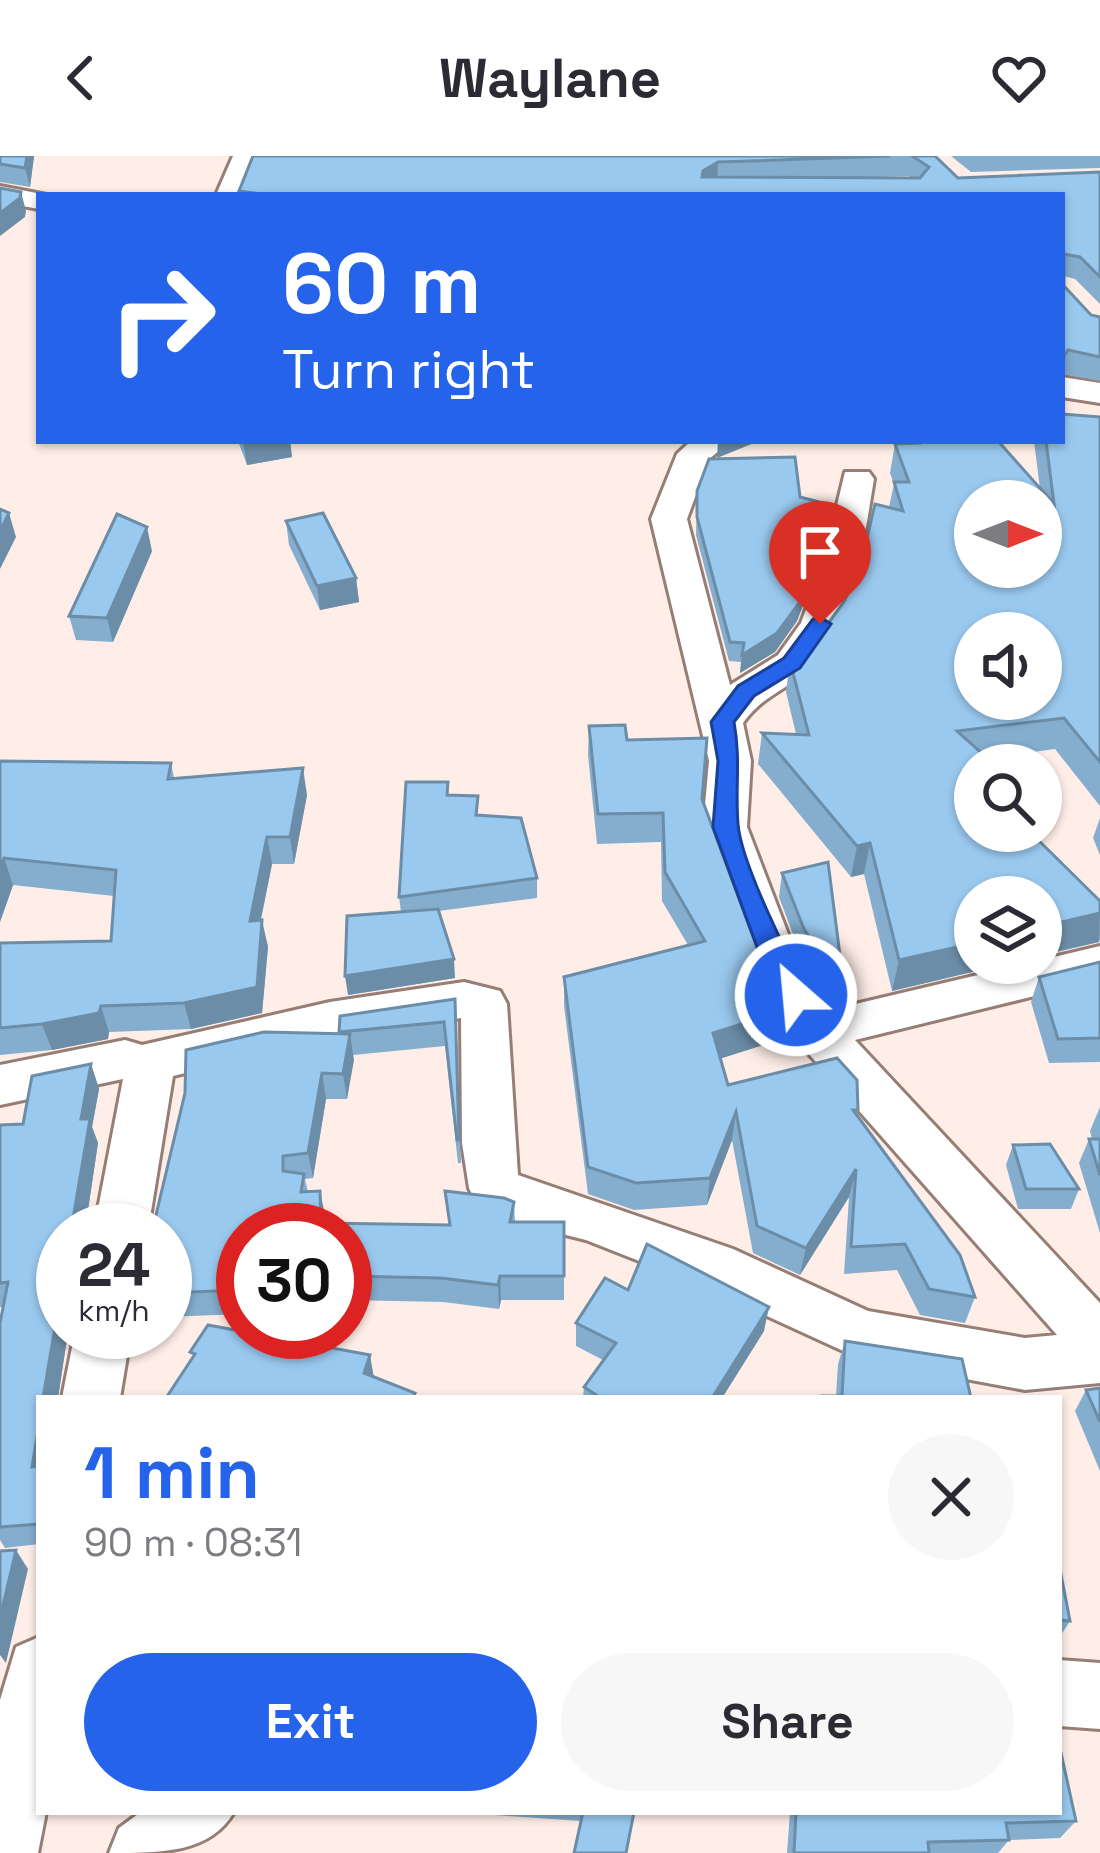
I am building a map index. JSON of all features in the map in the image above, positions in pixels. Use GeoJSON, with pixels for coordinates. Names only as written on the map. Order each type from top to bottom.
{"type":"FeatureCollection","features":[{"type":"Feature","properties":{"kind":"street"},"geometry":{"type":"LineString","coordinates":[[230,192],[246,156]]}},
{"type":"Feature","properties":{"kind":"street"},"geometry":{"type":"LineString","coordinates":[[0,194],[36,200]]}},
{"type":"Feature","properties":{"kind":"street"},"geometry":{"type":"LineString","coordinates":[[1065,387],[1100,393]]}},
{"type":"Feature","properties":{"kind":"street"},"geometry":{"type":"LineString","coordinates":[[709,444],[694,454],[669,519],[730,761]]}},
{"type":"Feature","properties":{"kind":"street"},"geometry":{"type":"LineString","coordinates":[[857,479],[841,563],[820,624],[792,663],[746,691],[722,722],[730,761],[725,827],[774,958],[818,1032],[1100,1343]]}},
{"type":"Feature","properties":{"kind":"street"},"geometry":{"type":"LineString","coordinates":[[818,1032],[974,990],[1100,963]]}},
{"type":"Feature","properties":{"kind":"street"},"geometry":{"type":"LineString","coordinates":[[0,1085],[124,1059],[142,1064],[330,1020],[464,1000],[484,1004],[489,1034],[485,1155],[495,1188],[533,1206],[591,1219],[715,1266],[863,1335],[1025,1364],[1100,1357]]}},
{"type":"Feature","properties":{"kind":"street"},"geometry":{"type":"LineString","coordinates":[[126,1203],[149,1073],[142,1064]]}},
{"type":"Feature","properties":{"kind":"street"},"geometry":{"type":"LineString","coordinates":[[92,1395],[98,1359]]}},
{"type":"Feature","properties":{"kind":"street"},"geometry":{"type":"LineString","coordinates":[[3,1853],[36,1685]]}},
{"type":"Feature","properties":{"kind":"street"},"geometry":{"type":"LineString","coordinates":[[1062,1693],[1100,1696]]}},
{"type":"Feature","properties":{"kind":"street"},"geometry":{"type":"LineString","coordinates":[[144,1853],[195,1815]]}},
{"type":"Feature","properties":{"kind":"building"},"geometry":{"type":"Polygon","coordinates":[[[0,156],[27,156],[25,168],[0,164],[0,156]]]}},
{"type":"Feature","properties":{"kind":"building"},"geometry":{"type":"Polygon","coordinates":[[[253,156],[890,156],[718,162],[703,171],[702,177],[920,178],[929,167],[912,156],[935,156],[958,178],[1100,172],[1100,277],[1080,257],[1065,254],[1065,192],[239,191],[253,156]]]}},
{"type":"Feature","properties":{"kind":"building"},"geometry":{"type":"Polygon","coordinates":[[[0,188],[21,192],[0,213],[0,188]]]}},
{"type":"Feature","properties":{"kind":"building"},"geometry":{"type":"Polygon","coordinates":[[[1065,287],[1091,315],[1100,317],[1100,357],[1068,350],[1065,354],[1065,287]]]}},
{"type":"Feature","properties":{"kind":"building"},"geometry":{"type":"Polygon","coordinates":[[[1065,414],[1100,417],[1100,762],[1062,718],[1062,612],[954,612],[954,720],[1048,720],[957,731],[972,744],[954,744],[954,852],[1050,852],[1100,901],[1100,913],[1062,922],[1062,876],[954,876],[954,948],[899,960],[870,843],[857,846],[762,733],[809,735],[790,661],[815,642],[845,600],[875,504],[903,511],[894,482],[909,482],[895,444],[1001,444],[1033,480],[954,480],[954,588],[1062,588],[1062,480],[1051,480],[1046,444],[1065,444],[1065,414]]]}},
{"type":"Feature","properties":{"kind":"building"},"geometry":{"type":"Polygon","coordinates":[[[795,457],[800,497],[831,505],[821,543],[800,602],[777,633],[742,655],[744,643],[730,642],[697,517],[697,491],[709,459],[795,457]]]}},
{"type":"Feature","properties":{"kind":"building"},"geometry":{"type":"Polygon","coordinates":[[[0,509],[9,513],[0,531],[0,509]]]}},
{"type":"Feature","properties":{"kind":"building"},"geometry":{"type":"Polygon","coordinates":[[[323,513],[356,578],[317,586],[286,521],[323,513]]]}},
{"type":"Feature","properties":{"kind":"building"},"geometry":{"type":"Polygon","coordinates":[[[117,514],[147,527],[107,618],[69,616],[117,514]]]}},
{"type":"Feature","properties":{"kind":"building"},"geometry":{"type":"Polygon","coordinates":[[[625,725],[627,740],[707,738],[702,799],[751,931],[796,1007],[713,1033],[728,1085],[837,1058],[857,1080],[858,1110],[853,1110],[960,1255],[975,1297],[929,1289],[905,1244],[851,1247],[856,1169],[806,1248],[757,1226],[736,1112],[710,1178],[636,1183],[588,1167],[564,977],[705,941],[665,872],[663,813],[598,814],[589,726],[625,725]]]}},
{"type":"Feature","properties":{"kind":"building"},"geometry":{"type":"Polygon","coordinates":[[[0,761],[171,763],[168,779],[303,768],[290,837],[267,837],[250,921],[262,920],[257,987],[184,1003],[101,1006],[99,1013],[0,1028],[0,943],[111,941],[116,870],[4,858],[0,868],[0,761]]]}},
{"type":"Feature","properties":{"kind":"building"},"geometry":{"type":"Polygon","coordinates":[[[406,782],[448,782],[447,795],[478,796],[476,815],[521,818],[537,878],[399,897],[406,782]]]}},
{"type":"Feature","properties":{"kind":"building"},"geometry":{"type":"Polygon","coordinates":[[[828,862],[843,979],[837,981],[804,929],[782,873],[828,862]]]}},
{"type":"Feature","properties":{"kind":"building"},"geometry":{"type":"Polygon","coordinates":[[[438,909],[454,959],[345,976],[347,916],[438,909]]]}},
{"type":"Feature","properties":{"kind":"building"},"geometry":{"type":"Polygon","coordinates":[[[1100,962],[1100,1038],[1058,1039],[1041,984],[1062,984],[1062,971],[1100,962]]]}},
{"type":"Feature","properties":{"kind":"building"},"geometry":{"type":"Polygon","coordinates":[[[455,999],[459,1140],[444,1022],[339,1032],[340,1016],[455,999]]]}},
{"type":"Feature","properties":{"kind":"building"},"geometry":{"type":"Polygon","coordinates":[[[264,1032],[350,1034],[343,1074],[322,1073],[308,1153],[283,1156],[283,1171],[304,1174],[301,1192],[320,1191],[320,1203],[216,1203],[216,1291],[192,1292],[192,1203],[159,1203],[185,1093],[186,1050],[264,1032]]]}},
{"type":"Feature","properties":{"kind":"building"},"geometry":{"type":"Polygon","coordinates":[[[91,1064],[81,1119],[90,1119],[76,1203],[36,1203],[36,1359],[50,1359],[44,1395],[36,1395],[32,1467],[36,1466],[36,1524],[0,1527],[0,1323],[8,1282],[0,1283],[0,1125],[23,1124],[32,1076],[91,1064]]]}},
{"type":"Feature","properties":{"kind":"building"},"geometry":{"type":"Polygon","coordinates":[[[1089,1139],[1100,1139],[1100,1175],[1089,1139]]]}},
{"type":"Feature","properties":{"kind":"building"},"geometry":{"type":"Polygon","coordinates":[[[1050,1144],[1079,1189],[1026,1189],[1013,1145],[1050,1144]]]}},
{"type":"Feature","properties":{"kind":"building"},"geometry":{"type":"Polygon","coordinates":[[[445,1191],[514,1202],[510,1222],[564,1222],[564,1276],[500,1276],[498,1285],[372,1277],[372,1224],[450,1225],[445,1191]]]}},
{"type":"Feature","properties":{"kind":"building"},"geometry":{"type":"Polygon","coordinates":[[[647,1244],[769,1307],[714,1395],[596,1395],[584,1387],[616,1343],[576,1323],[605,1278],[628,1290],[647,1244]]]}},
{"type":"Feature","properties":{"kind":"building"},"geometry":{"type":"Polygon","coordinates":[[[208,1325],[216,1326],[216,1359],[369,1359],[364,1373],[415,1393],[168,1395],[195,1354],[192,1349],[208,1325]]]}},
{"type":"Feature","properties":{"kind":"building"},"geometry":{"type":"Polygon","coordinates":[[[845,1341],[962,1359],[970,1395],[842,1395],[845,1341]]]}},
{"type":"Feature","properties":{"kind":"building"},"geometry":{"type":"Polygon","coordinates":[[[1100,1388],[1100,1422],[1086,1390],[1100,1388]]]}},
{"type":"Feature","properties":{"kind":"building"},"geometry":{"type":"Polygon","coordinates":[[[16,1550],[0,1618],[0,1551],[16,1550]]]}},
{"type":"Feature","properties":{"kind":"building"},"geometry":{"type":"Polygon","coordinates":[[[1062,1580],[1070,1621],[1062,1620],[1062,1580]]]}},
{"type":"Feature","properties":{"kind":"building"},"geometry":{"type":"Polygon","coordinates":[[[1062,1758],[1076,1821],[1006,1823],[1009,1840],[928,1842],[929,1853],[794,1853],[796,1815],[1062,1815],[1062,1758]]]}},
{"type":"Feature","properties":{"kind":"building"},"geometry":{"type":"Polygon","coordinates":[[[582,1815],[633,1815],[626,1853],[574,1853],[582,1815]]]}},
{"type":"Feature","properties":{"kind":"route"},"geometry":{"type":"LineString","coordinates":[[796,995],[774,958],[725,827],[730,761],[722,722],[746,691],[792,663],[820,624]]}}]}
